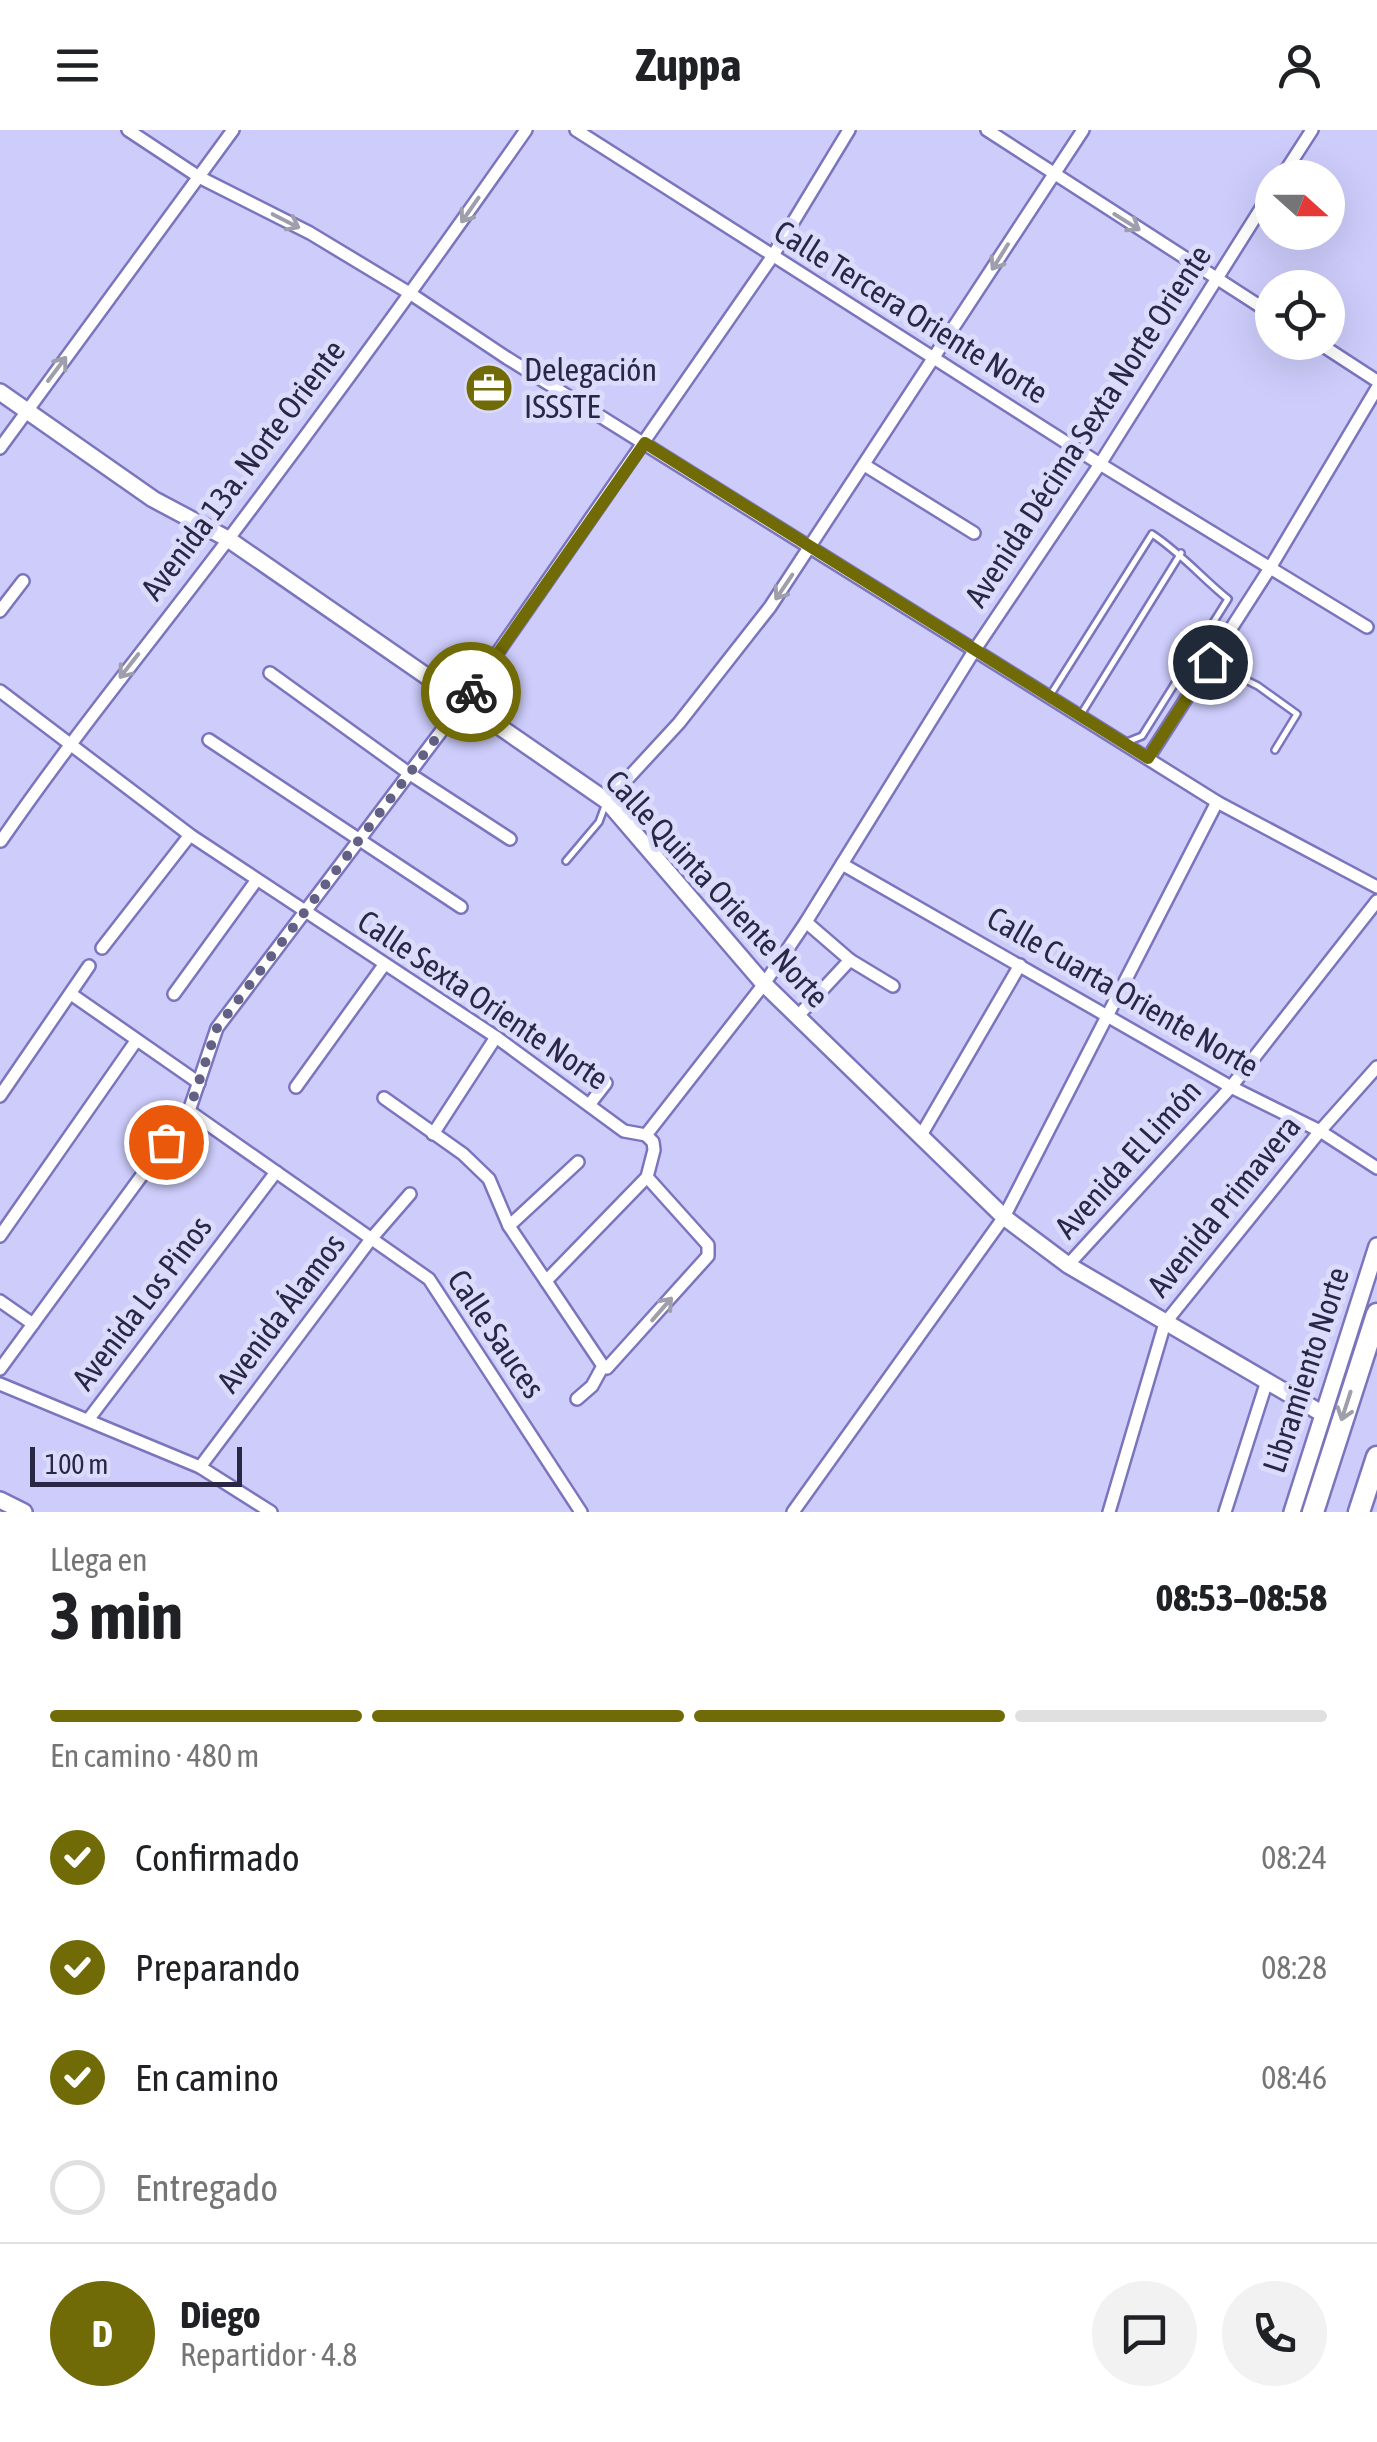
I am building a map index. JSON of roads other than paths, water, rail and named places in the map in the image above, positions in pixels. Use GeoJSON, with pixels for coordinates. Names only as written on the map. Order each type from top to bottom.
{"type":"FeatureCollection","features":[{"type":"Feature","properties":{"kind":"highway","name":"Libramiento Norte"},"geometry":{"type":"LineString","coordinates":[[1313,1512],[1377,1314]]}},
{"type":"Feature","properties":{"kind":"highway"},"geometry":{"type":"LineString","coordinates":[[1359,1512],[1377,1457]]}},
{"type":"Feature","properties":{"kind":"street"},"geometry":{"type":"LineString","coordinates":[[128,130],[199,177],[310,234],[411,294],[1217,802],[1377,886]]}},
{"type":"Feature","properties":{"kind":"street"},"geometry":{"type":"LineString","coordinates":[[0,448],[233,130]]}},
{"type":"Feature","properties":{"kind":"street","name":"Avenida 13a. Norte Oriente"},"geometry":{"type":"LineString","coordinates":[[2,841],[67,745],[228,540],[411,294],[526,130]]}},
{"type":"Feature","properties":{"kind":"street","name":"Calle Tercera Oriente Norte"},"geometry":{"type":"LineString","coordinates":[[576,130],[1100,464],[1367,627]]}},
{"type":"Feature","properties":{"kind":"street"},"geometry":{"type":"LineString","coordinates":[[0,1369],[189,1111],[217,1028],[410,774],[645,443],[772,257],[849,130]]}},
{"type":"Feature","properties":{"kind":"street"},"geometry":{"type":"LineString","coordinates":[[987,130],[1255,303]]}},
{"type":"Feature","properties":{"kind":"street"},"geometry":{"type":"LineString","coordinates":[[607,801],[679,723],[770,608],[1083,130]]}},
{"type":"Feature","properties":{"kind":"street"},"geometry":{"type":"LineString","coordinates":[[1293,160],[1312,130]]}},
{"type":"Feature","properties":{"kind":"street","name":"Avenida Décima Sexta Norte Oriente"},"geometry":{"type":"LineString","coordinates":[[646,1136],[764,984],[806,922],[974,652],[1100,464],[1255,219]]}},
{"type":"Feature","properties":{"kind":"street"},"geometry":{"type":"LineString","coordinates":[[1148,758],[1270,568],[1377,385],[1342,360]]}},
{"type":"Feature","properties":{"kind":"street","name":"Calle Quinta Oriente Norte"},"geometry":{"type":"LineString","coordinates":[[0,392],[153,499],[228,540],[607,801],[764,984],[1004,1217],[1068,1265],[1323,1414]]}},
{"type":"Feature","properties":{"kind":"street"},"geometry":{"type":"LineString","coordinates":[[866,466],[974,534]]}},
{"type":"Feature","properties":{"kind":"street"},"geometry":{"type":"LineString","coordinates":[[0,611],[23,581]]}},
{"type":"Feature","properties":{"kind":"street"},"geometry":{"type":"LineString","coordinates":[[270,673],[510,840]]}},
{"type":"Feature","properties":{"kind":"street","name":"Calle Sexta Oriente Norte"},"geometry":{"type":"LineString","coordinates":[[0,691],[67,745],[256,881],[496,1037],[624,1131],[646,1136]]}},
{"type":"Feature","properties":{"kind":"street"},"geometry":{"type":"LineString","coordinates":[[210,740],[460,907]]}},
{"type":"Feature","properties":{"kind":"street"},"geometry":{"type":"LineString","coordinates":[[793,1512],[1004,1217],[1217,802]]}},
{"type":"Feature","properties":{"kind":"street"},"geometry":{"type":"LineString","coordinates":[[102,948],[190,835]]}},
{"type":"Feature","properties":{"kind":"street","name":"Calle Cuarta Oriente Norte"},"geometry":{"type":"LineString","coordinates":[[842,864],[1231,1087],[1320,1131],[1377,1168]]}},
{"type":"Feature","properties":{"kind":"street"},"geometry":{"type":"LineString","coordinates":[[174,994],[256,881]]}},
{"type":"Feature","properties":{"kind":"street","name":"Avenida El Limón"},"geometry":{"type":"LineString","coordinates":[[1068,1265],[1231,1087],[1377,901]]}},
{"type":"Feature","properties":{"kind":"street"},"geometry":{"type":"LineString","coordinates":[[806,922],[850,960],[893,986]]}},
{"type":"Feature","properties":{"kind":"street"},"geometry":{"type":"LineString","coordinates":[[797,1017],[850,960]]}},
{"type":"Feature","properties":{"kind":"street"},"geometry":{"type":"LineString","coordinates":[[296,1087],[384,964]]}},
{"type":"Feature","properties":{"kind":"street"},"geometry":{"type":"LineString","coordinates":[[920,1137],[1020,965]]}},
{"type":"Feature","properties":{"kind":"street"},"geometry":{"type":"LineString","coordinates":[[0,1096],[89,966]]}},
{"type":"Feature","properties":{"kind":"street"},"geometry":{"type":"LineString","coordinates":[[71,994],[198,1083]]}},
{"type":"Feature","properties":{"kind":"street"},"geometry":{"type":"LineString","coordinates":[[433,1134],[496,1037]]}},
{"type":"Feature","properties":{"kind":"street"},"geometry":{"type":"LineString","coordinates":[[0,1236],[136,1041]]}},
{"type":"Feature","properties":{"kind":"street","name":"Avenida Primavera"},"geometry":{"type":"LineString","coordinates":[[1110,1512],[1164,1323],[1377,1067]]}},
{"type":"Feature","properties":{"kind":"street"},"geometry":{"type":"LineString","coordinates":[[589,1105],[606,1083]]}},
{"type":"Feature","properties":{"kind":"street"},"geometry":{"type":"LineString","coordinates":[[384,1098],[463,1154],[490,1179],[508,1226],[607,1366]]}},
{"type":"Feature","properties":{"kind":"street","name":"Calle Sauces"},"geometry":{"type":"LineString","coordinates":[[189,1111],[429,1280],[581,1512]]}},
{"type":"Feature","properties":{"kind":"street"},"geometry":{"type":"LineString","coordinates":[[546,1281],[647,1177],[654,1150],[653,1142],[646,1136]]}},
{"type":"Feature","properties":{"kind":"street"},"geometry":{"type":"LineString","coordinates":[[508,1226],[578,1162]]}},
{"type":"Feature","properties":{"kind":"street","name":"Avenida Los Pinos"},"geometry":{"type":"LineString","coordinates":[[88,1420],[276,1172]]}},
{"type":"Feature","properties":{"kind":"street"},"geometry":{"type":"LineString","coordinates":[[577,1399],[708,1256],[708,1245],[647,1177]]}},
{"type":"Feature","properties":{"kind":"street","name":"Avenida Álamos"},"geometry":{"type":"LineString","coordinates":[[200,1467],[371,1239],[410,1194]]}},
{"type":"Feature","properties":{"kind":"street","name":"Libramiento Norte"},"geometry":{"type":"LineString","coordinates":[[1292,1512],[1377,1246]]}},
{"type":"Feature","properties":{"kind":"street"},"geometry":{"type":"LineString","coordinates":[[0,1301],[34,1324]]}},
{"type":"Feature","properties":{"kind":"street"},"geometry":{"type":"LineString","coordinates":[[1225,1512],[1268,1381]]}},
{"type":"Feature","properties":{"kind":"street"},"geometry":{"type":"LineString","coordinates":[[0,1384],[200,1467],[270,1512]]}},
{"type":"Feature","properties":{"kind":"street"},"geometry":{"type":"LineString","coordinates":[[0,1500],[24,1512]]}},
{"type":"Feature","properties":{"kind":"lane"},"geometry":{"type":"LineString","coordinates":[[1049,697],[1152,534],[1180,553],[1228,599],[1142,736],[1124,743]]}},
{"type":"Feature","properties":{"kind":"lane"},"geometry":{"type":"LineString","coordinates":[[1080,716],[1180,553]]}},
{"type":"Feature","properties":{"kind":"lane"},"geometry":{"type":"LineString","coordinates":[[1210,662],[1258,686],[1297,714],[1275,750]]}},
{"type":"Feature","properties":{"kind":"lane"},"geometry":{"type":"LineString","coordinates":[[566,861],[599,822],[607,801]]}},
{"type":"Feature","properties":{"kind":"place","name":"Delegación ISSSTE"},"geometry":{"type":"Point","coordinates":[489,388]}}]}
